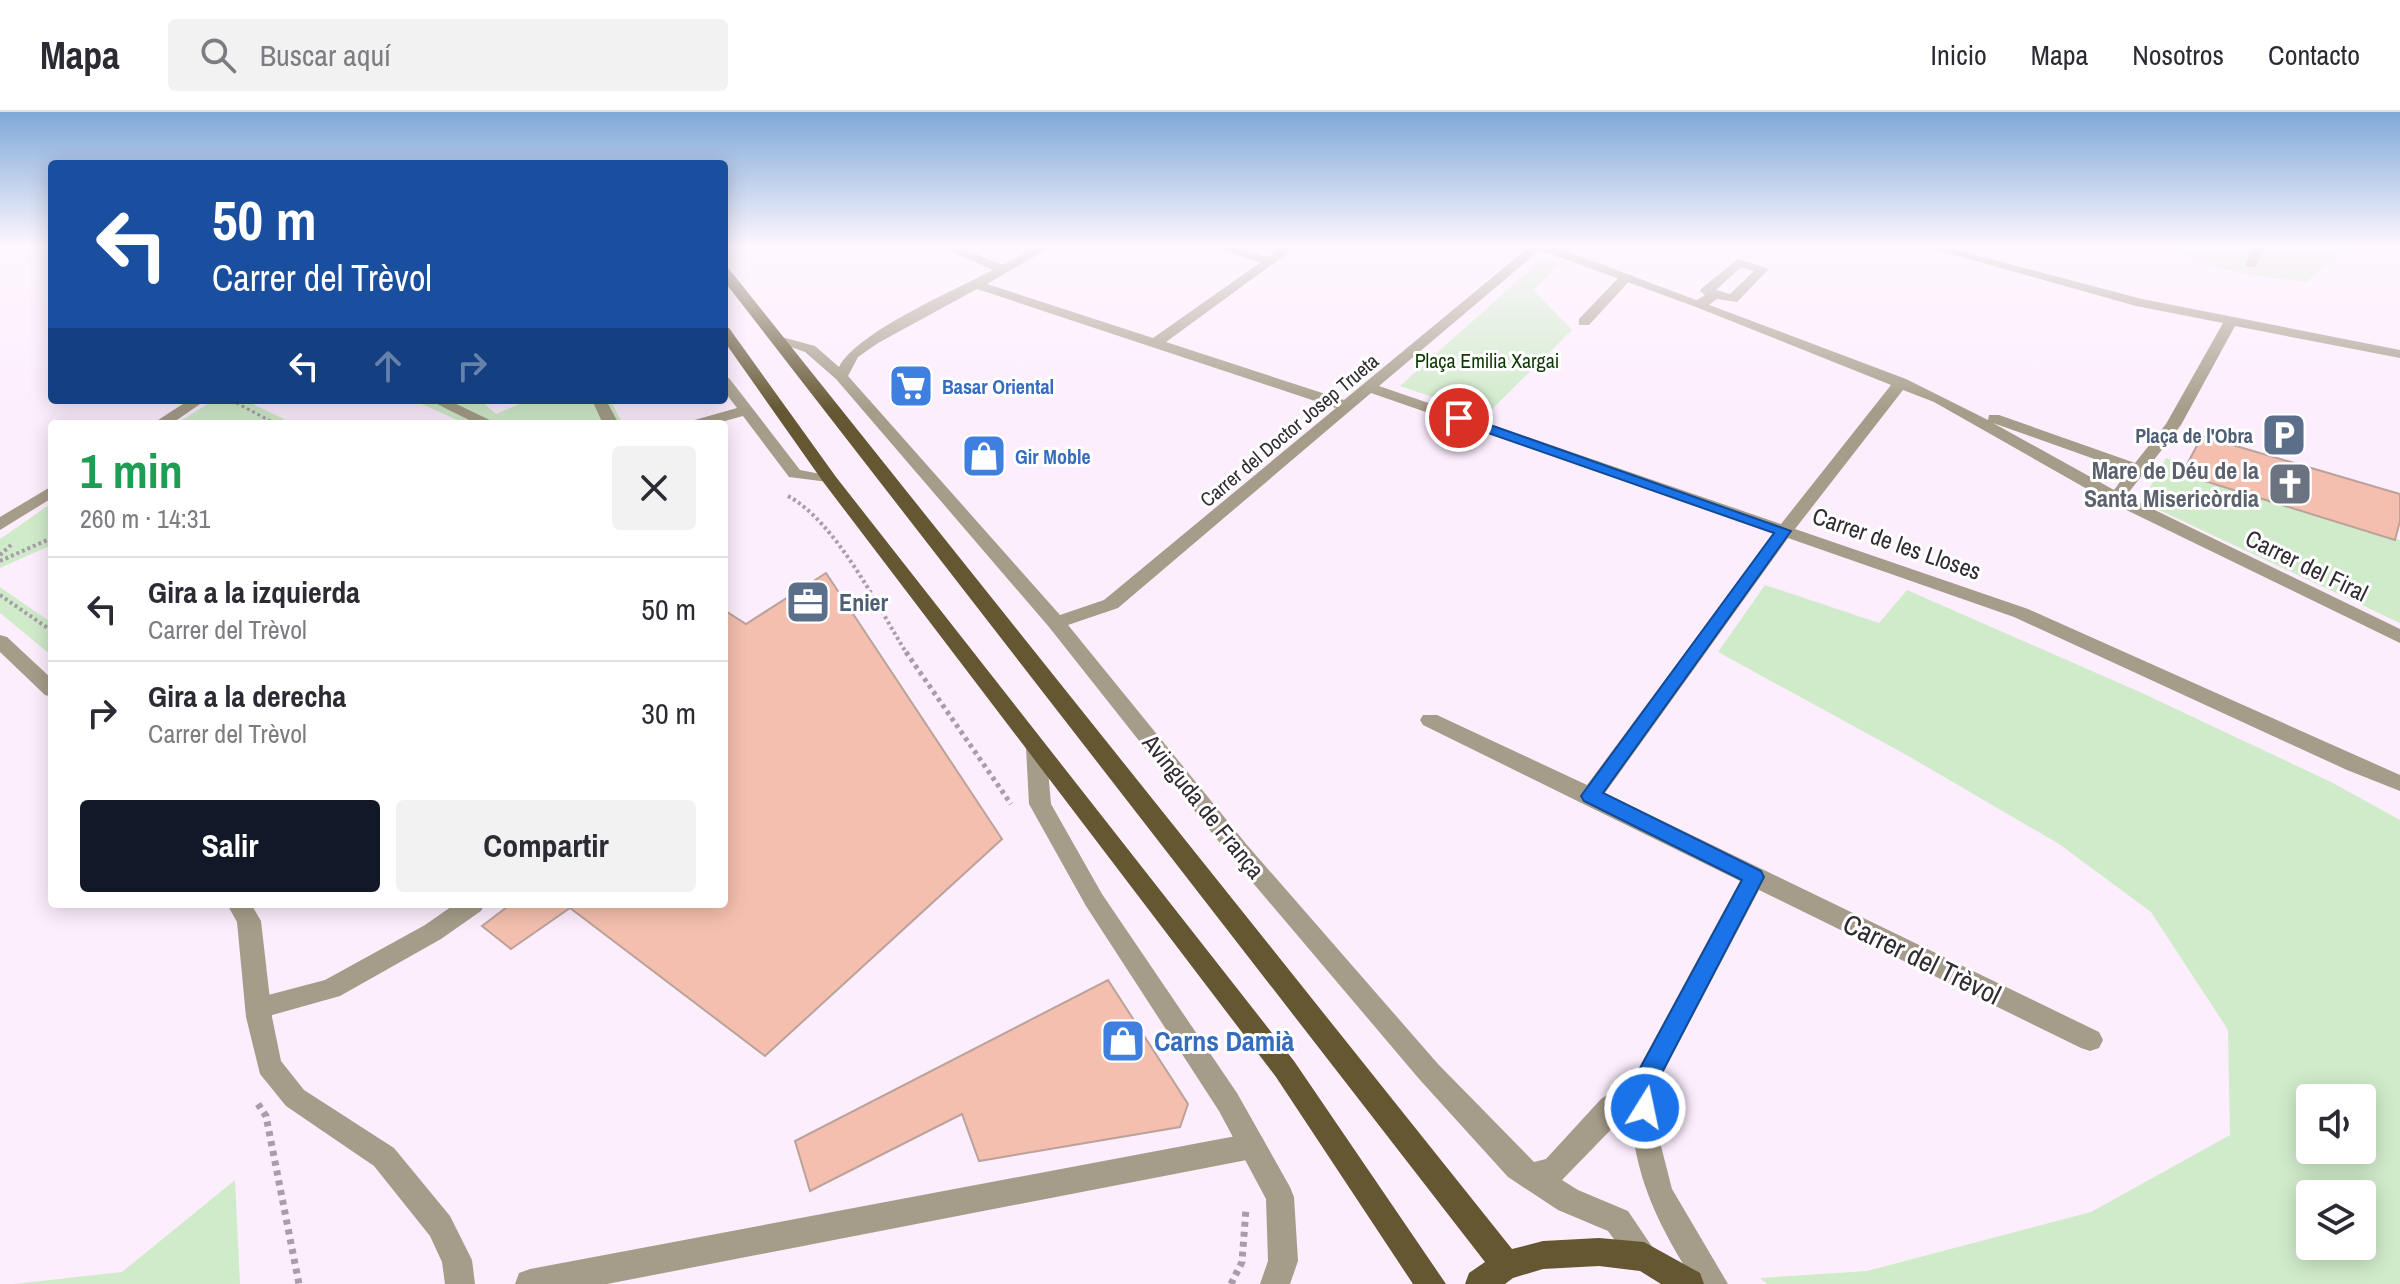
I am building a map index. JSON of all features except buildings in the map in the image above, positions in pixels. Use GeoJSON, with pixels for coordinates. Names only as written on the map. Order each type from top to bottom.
{"type":"FeatureCollection","features":[{"type":"Feature","properties":{"kind":"main road","name":"Avinguda de França"},"geometry":{"type":"LineString","coordinates":[[748,302],[1506,1265]]}},
{"type":"Feature","properties":{"kind":"main road"},"geometry":{"type":"LineString","coordinates":[[728,337],[830,480],[1285,1069],[1431,1284]]}},
{"type":"Feature","properties":{"kind":"main road"},"geometry":{"type":"LineString","coordinates":[[1480,1284],[1506,1265],[1543,1255],[1599,1252],[1644,1257],[1689,1284]]}},
{"type":"Feature","properties":{"kind":"street"},"geometry":{"type":"LineString","coordinates":[[841,376],[852,355],[873,340],[946,302]]}},
{"type":"Feature","properties":{"kind":"street"},"geometry":{"type":"LineString","coordinates":[[1028,302],[1346,406]]}},
{"type":"Feature","properties":{"kind":"street"},"geometry":{"type":"LineString","coordinates":[[1154,344],[1214,302]]}},
{"type":"Feature","properties":{"kind":"street","name":"Carrer del Doctor Josep Trueta"},"geometry":{"type":"LineString","coordinates":[[1056,623],[1111,604],[1472,302]]}},
{"type":"Feature","properties":{"kind":"street"},"geometry":{"type":"LineString","coordinates":[[1584,322],[1603,302]]}},
{"type":"Feature","properties":{"kind":"street","name":"Carrer del Firal"},"geometry":{"type":"LineString","coordinates":[[1714,302],[1939,399],[2137,469]]}},
{"type":"Feature","properties":{"kind":"street"},"geometry":{"type":"LineString","coordinates":[[2136,302],[2400,354]]}},
{"type":"Feature","properties":{"kind":"street"},"geometry":{"type":"LineString","coordinates":[[2116,498],[2173,425],[2230,322]]}},
{"type":"Feature","properties":{"kind":"street","name":"Avinguda de França"},"geometry":{"type":"LineString","coordinates":[[778,340],[810,349],[841,376],[1056,623],[1239,851],[1412,1053],[1518,1168],[1568,1200],[1618,1221],[1644,1257]]}},
{"type":"Feature","properties":{"kind":"street"},"geometry":{"type":"LineString","coordinates":[[1591,796],[1784,531],[1901,382]]}},
{"type":"Feature","properties":{"kind":"street"},"geometry":{"type":"LineString","coordinates":[[728,387],[795,474],[830,480]]}},
{"type":"Feature","properties":{"kind":"street","name":"Carrer de les Lloses"},"geometry":{"type":"LineString","coordinates":[[1371,388],[2021,613],[2397,783]]}},
{"type":"Feature","properties":{"kind":"street","name":"Carrer del Firal"},"geometry":{"type":"LineString","coordinates":[[1939,399],[2116,498],[2400,637]]}},
{"type":"Feature","properties":{"kind":"street"},"geometry":{"type":"LineString","coordinates":[[166,420],[192,404]]}},
{"type":"Feature","properties":{"kind":"street"},"geometry":{"type":"LineString","coordinates":[[445,404],[481,420]]}},
{"type":"Feature","properties":{"kind":"street"},"geometry":{"type":"LineString","coordinates":[[711,420],[745,411]]}},
{"type":"Feature","properties":{"kind":"street"},"geometry":{"type":"LineString","coordinates":[[0,525],[48,494]]}},
{"type":"Feature","properties":{"kind":"street"},"geometry":{"type":"LineString","coordinates":[[0,641],[48,686]]}},
{"type":"Feature","properties":{"kind":"street","name":"Carrer del Trèvol"},"geometry":{"type":"LineString","coordinates":[[1430,720],[2090,1040]]}},
{"type":"Feature","properties":{"kind":"street"},"geometry":{"type":"LineString","coordinates":[[1036,747],[1040,804],[1094,900],[1218,1086],[1280,1197],[1283,1261],[1275,1284]]}},
{"type":"Feature","properties":{"kind":"street"},"geometry":{"type":"LineString","coordinates":[[1532,1176],[1554,1170],[1611,1108],[1643,1085],[1754,877]]}},
{"type":"Feature","properties":{"kind":"street"},"geometry":{"type":"LineString","coordinates":[[241,908],[249,921],[258,1008],[269,1066],[295,1098],[384,1157],[440,1226],[457,1260],[460,1284]]}},
{"type":"Feature","properties":{"kind":"street"},"geometry":{"type":"LineString","coordinates":[[258,1008],[331,989],[433,932],[467,908]]}},
{"type":"Feature","properties":{"kind":"street"},"geometry":{"type":"LineString","coordinates":[[1643,1085],[1648,1154],[1659,1191],[1673,1224],[1713,1284]]}},
{"type":"Feature","properties":{"kind":"street"},"geometry":{"type":"LineString","coordinates":[[530,1284],[1252,1146]]}},
{"type":"Feature","properties":{"kind":"path"},"geometry":{"type":"LineString","coordinates":[[238,404],[268,420]]}},
{"type":"Feature","properties":{"kind":"path"},"geometry":{"type":"LineString","coordinates":[[781,491],[799,502],[843,550],[926,684],[1015,811]]}},
{"type":"Feature","properties":{"kind":"path"},"geometry":{"type":"LineString","coordinates":[[0,561],[48,540]]}},
{"type":"Feature","properties":{"kind":"path"},"geometry":{"type":"LineString","coordinates":[[0,595],[48,628]]}},
{"type":"Feature","properties":{"kind":"path"},"geometry":{"type":"LineString","coordinates":[[1231,1284],[1242,1262],[1246,1203]]}},
{"type":"Feature","properties":{"kind":"green space","name":"Plaça Emilia Xargai"},"geometry":{"type":"Polygon","coordinates":[[[1494,302],[1544,302],[1572,330],[1486,415],[1400,386],[1494,302]]]}},
{"type":"Feature","properties":{"kind":"green space"},"geometry":{"type":"Polygon","coordinates":[[[208,404],[253,404],[286,420],[182,420],[208,404]]]}},
{"type":"Feature","properties":{"kind":"green space"},"geometry":{"type":"Polygon","coordinates":[[[422,404],[485,404],[496,414],[520,404],[612,404],[621,420],[457,420],[422,404]]]}},
{"type":"Feature","properties":{"kind":"green space"},"geometry":{"type":"Polygon","coordinates":[[[2166,458],[2187,465],[2183,474],[2400,540],[2400,623],[2142,502],[2166,458]]]}},
{"type":"Feature","properties":{"kind":"green space"},"geometry":{"type":"Polygon","coordinates":[[[48,506],[48,547],[0,568],[0,539],[48,506]]]}},
{"type":"Feature","properties":{"kind":"green space"},"geometry":{"type":"Polygon","coordinates":[[[1765,585],[1879,623],[1907,590],[2142,693],[2333,783],[2400,820],[2400,1284],[1767,1284],[1760,1278],[1867,1271],[2091,1212],[2230,1135],[2228,1030],[2151,912],[2059,844],[1910,757],[1718,652],[1765,585]]]}},
{"type":"Feature","properties":{"kind":"green space"},"geometry":{"type":"Polygon","coordinates":[[[0,587],[48,620],[48,653],[0,613],[0,587]]]}},
{"type":"Feature","properties":{"kind":"green space"},"geometry":{"type":"Polygon","coordinates":[[[235,1180],[240,1284],[14,1284],[122,1272],[235,1180]]]}},
{"type":"Feature","properties":{"kind":"place","name":"Basar Oriental"},"geometry":{"type":"Point","coordinates":[911,386]}},
{"type":"Feature","properties":{"kind":"place","name":"Plaça de l'Obra"},"geometry":{"type":"Point","coordinates":[2284,435]}},
{"type":"Feature","properties":{"kind":"place","name":"Gir Moble"},"geometry":{"type":"Point","coordinates":[984,456]}},
{"type":"Feature","properties":{"kind":"place","name":"Mare de Déu de la Santa Misericòrdia"},"geometry":{"type":"Point","coordinates":[2290,484]}},
{"type":"Feature","properties":{"kind":"place","name":"Enier"},"geometry":{"type":"Point","coordinates":[808,602]}},
{"type":"Feature","properties":{"kind":"place","name":"Carns Damià"},"geometry":{"type":"Point","coordinates":[1123,1041]}},
{"type":"Feature","properties":{"kind":"route"},"geometry":{"type":"LineString","coordinates":[[1459,418],[1784,531],[1591,796],[1754,877],[1643,1085],[1645,1108]]}}]}
